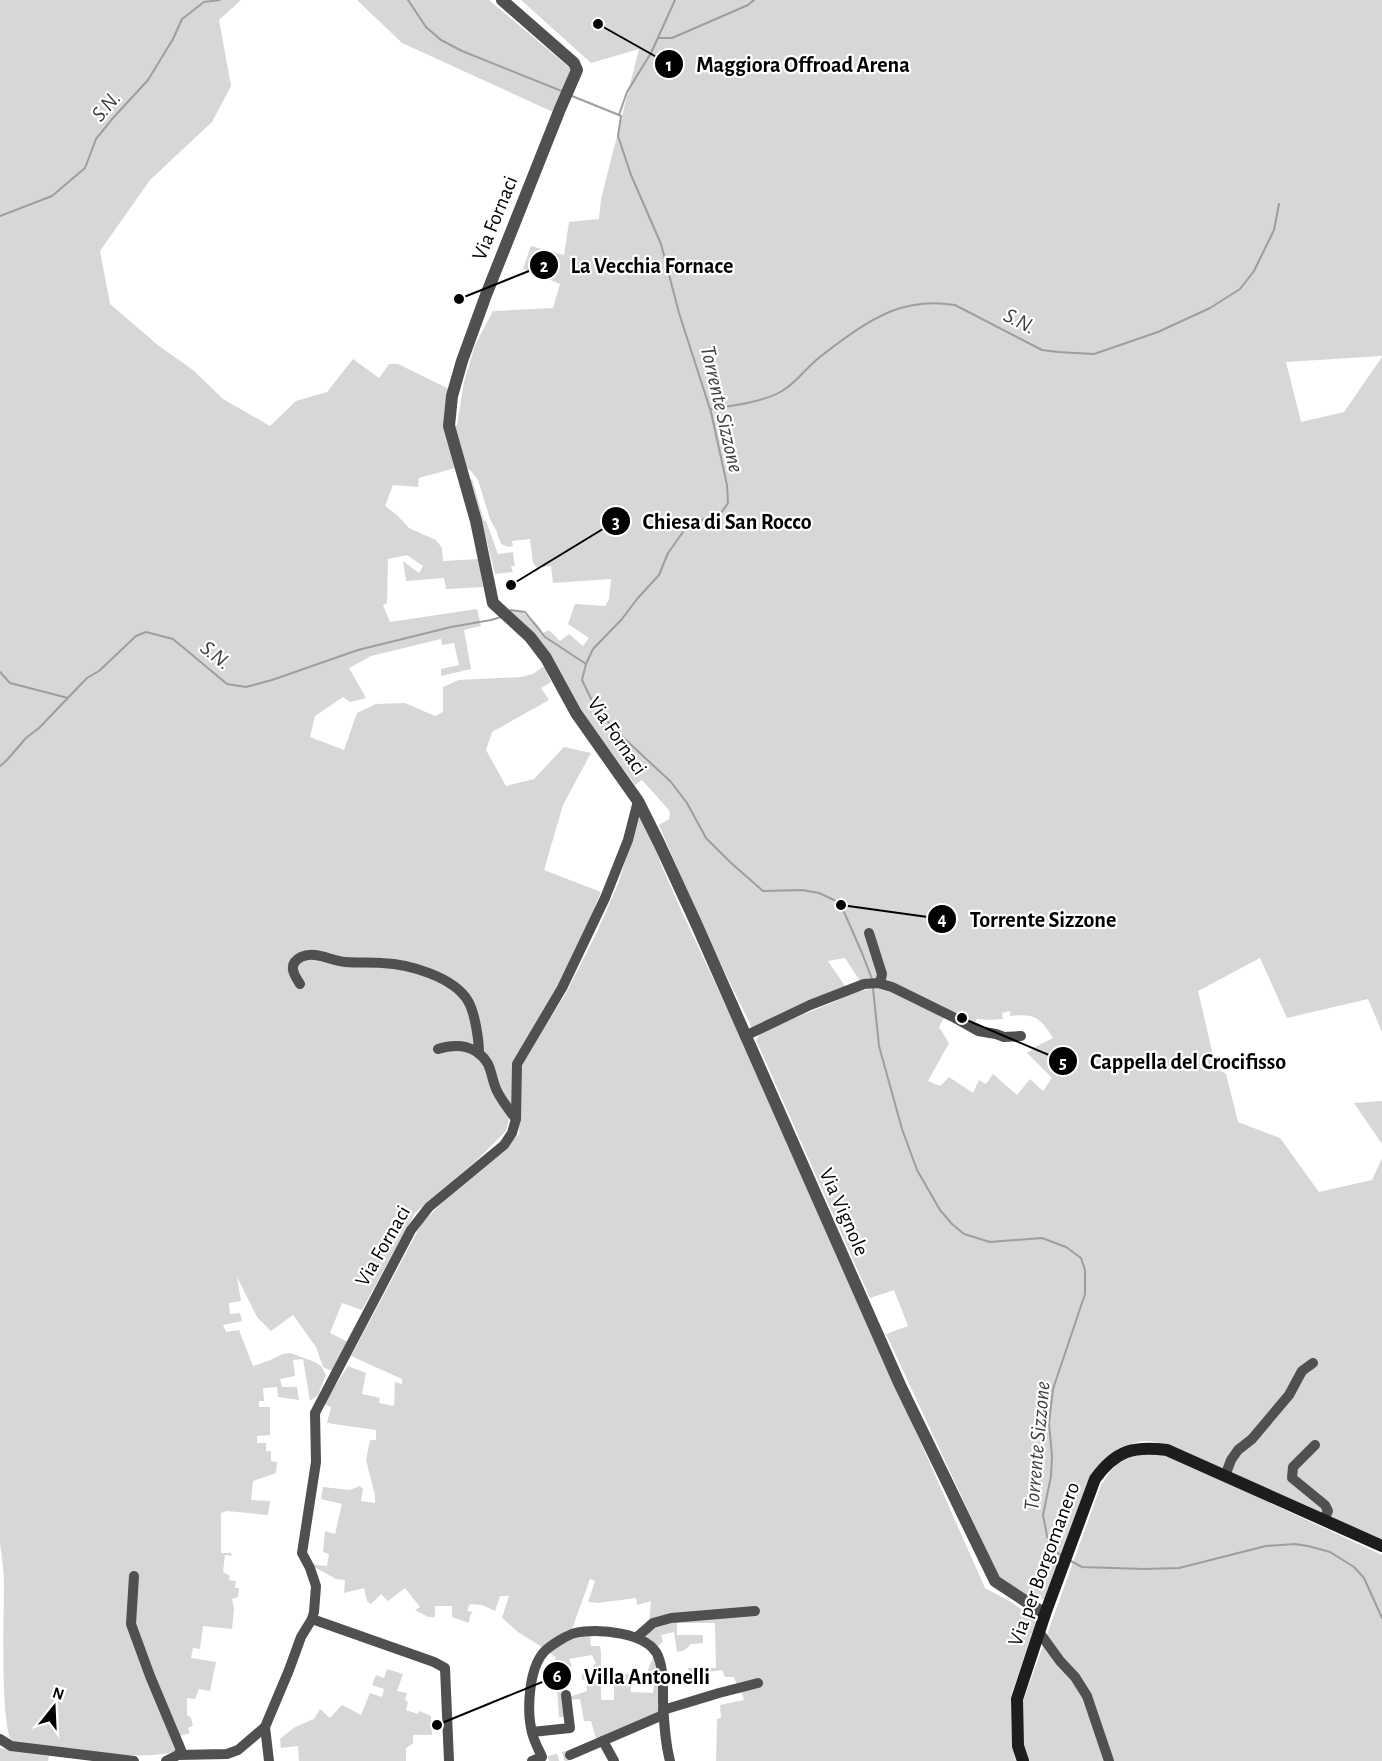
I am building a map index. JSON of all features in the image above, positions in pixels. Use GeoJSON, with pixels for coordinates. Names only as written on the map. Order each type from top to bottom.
{"type":"FeatureCollection","features":[{"type":"Feature","properties":{"kind":"main road","name":"Via per Borgomanero"},"geometry":{"type":"LineString","coordinates":[[1023,1761],[1018,1746],[1017,1699],[1039,1632],[1095,1479],[1101,1471],[1126,1451],[1144,1447],[1167,1450],[1382,1546]]}},
{"type":"Feature","properties":{"kind":"street","name":"Via Fornaci"},"geometry":{"type":"LineString","coordinates":[[312,1619],[316,1586],[302,1553],[316,1462],[315,1413],[411,1230],[429,1207],[504,1145],[512,1133],[516,1119],[517,1065],[562,988],[604,898],[628,840],[638,801],[576,713],[546,658],[530,637],[493,603],[476,521],[449,426],[452,396],[462,361],[486,295],[577,70],[574,63],[502,0]]}},
{"type":"Feature","properties":{"kind":"street","name":"Via Vignole"},"geometry":{"type":"LineString","coordinates":[[638,801],[686,901],[900,1385],[995,1581],[1045,1614]]}},
{"type":"Feature","properties":{"kind":"street"},"geometry":{"type":"LineString","coordinates":[[869,933],[882,974],[879,983]]}},
{"type":"Feature","properties":{"kind":"street"},"geometry":{"type":"LineString","coordinates":[[300,984],[292,973],[293,965],[300,958],[312,955],[335,961],[398,965],[430,974],[456,987],[467,999],[472,1008],[479,1054]]}},
{"type":"Feature","properties":{"kind":"street"},"geometry":{"type":"LineString","coordinates":[[746,1036],[810,1005],[864,984],[879,983],[932,1006],[978,1031],[1004,1037],[1021,1036]]}},
{"type":"Feature","properties":{"kind":"street"},"geometry":{"type":"LineString","coordinates":[[438,1049],[463,1046],[475,1049],[487,1063],[498,1093],[516,1119]]}},
{"type":"Feature","properties":{"kind":"street"},"geometry":{"type":"LineString","coordinates":[[1225,1476],[1238,1450],[1252,1439],[1289,1395],[1302,1371],[1313,1363]]}},
{"type":"Feature","properties":{"kind":"street"},"geometry":{"type":"LineString","coordinates":[[1315,1445],[1293,1467],[1292,1478],[1328,1510],[1324,1519]]}},
{"type":"Feature","properties":{"kind":"street"},"geometry":{"type":"LineString","coordinates":[[134,1576],[131,1624],[181,1749],[178,1755]]}},
{"type":"Feature","properties":{"kind":"street"},"geometry":{"type":"LineString","coordinates":[[637,1637],[654,1623],[671,1618],[755,1611]]}},
{"type":"Feature","properties":{"kind":"street"},"geometry":{"type":"LineString","coordinates":[[166,1761],[178,1755],[227,1754],[238,1750],[265,1727],[301,1637],[312,1619],[434,1662],[445,1668],[449,1761]]}},
{"type":"Feature","properties":{"kind":"street"},"geometry":{"type":"LineString","coordinates":[[540,1760],[532,1732],[530,1709],[533,1670],[546,1650],[574,1633],[600,1632],[637,1637],[658,1654],[662,1670],[664,1734],[670,1761]]}},
{"type":"Feature","properties":{"kind":"street"},"geometry":{"type":"LineString","coordinates":[[1039,1632],[1088,1696],[1108,1761]]}},
{"type":"Feature","properties":{"kind":"street"},"geometry":{"type":"LineString","coordinates":[[570,1755],[663,1712],[718,1693],[758,1683]]}},
{"type":"Feature","properties":{"kind":"street"},"geometry":{"type":"LineString","coordinates":[[532,1732],[570,1728],[566,1695]]}},
{"type":"Feature","properties":{"kind":"street"},"geometry":{"type":"LineString","coordinates":[[265,1727],[269,1761]]}},
{"type":"Feature","properties":{"kind":"street"},"geometry":{"type":"LineString","coordinates":[[0,1737],[11,1746],[134,1761]]}},
{"type":"Feature","properties":{"kind":"street"},"geometry":{"type":"LineString","coordinates":[[603,1741],[614,1761]]}},
{"type":"Feature","properties":{"kind":"shaded area"},"geometry":{"type":"Polygon","coordinates":[[[0,0],[241,0],[219,20],[231,86],[212,122],[150,180],[100,251],[110,304],[159,346],[193,370],[223,399],[270,426],[296,401],[327,392],[353,359],[379,378],[389,364],[398,364],[449,389],[455,468],[419,478],[418,487],[393,485],[385,506],[409,528],[436,540],[442,548],[443,561],[479,559],[483,587],[446,589],[444,578],[406,581],[403,561],[419,573],[423,566],[407,555],[388,559],[387,603],[383,605],[390,622],[477,609],[481,626],[464,630],[471,669],[441,676],[441,669],[459,665],[454,643],[442,645],[441,639],[371,656],[349,668],[366,698],[350,702],[343,697],[315,716],[310,737],[344,750],[357,713],[376,704],[405,703],[435,716],[443,712],[443,687],[459,680],[521,677],[533,674],[544,666],[551,682],[541,688],[549,700],[492,732],[486,750],[506,786],[534,779],[564,747],[591,753],[563,805],[544,870],[601,892],[547,1009],[513,1065],[514,1098],[506,1131],[476,1161],[415,1213],[362,1310],[342,1303],[330,1333],[348,1342],[334,1372],[323,1367],[316,1347],[293,1315],[271,1331],[257,1317],[237,1277],[241,1301],[229,1303],[230,1314],[240,1313],[242,1321],[223,1325],[226,1332],[239,1330],[253,1366],[290,1353],[315,1362],[321,1366],[326,1375],[318,1395],[310,1401],[303,1359],[293,1360],[295,1376],[280,1379],[282,1387],[297,1387],[299,1400],[278,1397],[277,1387],[263,1388],[264,1401],[259,1401],[259,1407],[270,1407],[270,1435],[257,1436],[257,1443],[266,1443],[266,1451],[271,1451],[271,1461],[277,1462],[276,1473],[253,1481],[251,1500],[270,1501],[268,1515],[227,1511],[221,1513],[221,1553],[231,1553],[232,1556],[225,1555],[223,1572],[230,1576],[229,1580],[236,1581],[235,1588],[239,1588],[238,1597],[232,1599],[234,1609],[232,1629],[203,1626],[200,1649],[193,1648],[191,1658],[216,1662],[210,1691],[199,1689],[195,1699],[187,1698],[187,1715],[191,1718],[193,1726],[188,1728],[190,1733],[180,1736],[178,1751],[144,1756],[12,1742],[8,1732],[4,1693],[4,1581],[0,1544],[0,0]]]}},
{"type":"Feature","properties":{"kind":"shaded area"},"geometry":{"type":"Polygon","coordinates":[[[357,0],[489,0],[571,69],[553,112],[402,43],[357,0]]]}},
{"type":"Feature","properties":{"kind":"shaded area"},"geometry":{"type":"Polygon","coordinates":[[[521,0],[1382,0],[1382,356],[1286,362],[1301,422],[1344,412],[1382,357],[1382,1032],[1368,999],[1287,1018],[1260,958],[1198,991],[1216,1068],[1226,1074],[1238,1122],[1280,1138],[1319,1192],[1372,1180],[1382,1158],[1382,1543],[1186,1452],[1161,1443],[1146,1441],[1132,1444],[1117,1452],[1103,1463],[1094,1475],[1084,1496],[1052,1597],[1035,1601],[999,1577],[886,1334],[908,1326],[894,1290],[870,1298],[756,1040],[761,1033],[852,993],[879,987],[919,1001],[945,1016],[939,1027],[949,1043],[928,1081],[940,1086],[949,1077],[973,1093],[979,1080],[986,1084],[993,1074],[1017,1095],[1030,1079],[1043,1091],[1052,1078],[1027,1053],[1053,1038],[1041,1021],[1026,1015],[1010,1016],[1010,1011],[1002,1013],[1003,1019],[977,1019],[972,1027],[942,1006],[888,983],[873,978],[860,981],[845,958],[828,961],[845,986],[752,1028],[697,915],[659,825],[669,819],[668,809],[642,780],[635,785],[581,711],[543,644],[510,611],[518,610],[530,617],[543,633],[549,630],[560,641],[569,634],[583,646],[589,638],[568,624],[575,604],[605,606],[609,599],[611,579],[553,583],[551,566],[537,568],[533,563],[530,539],[512,541],[513,546],[508,547],[501,544],[490,519],[478,480],[463,465],[453,426],[457,425],[464,382],[475,345],[493,311],[553,308],[560,284],[523,269],[531,246],[564,255],[569,222],[599,219],[601,199],[639,49],[591,63],[521,0]]]}},
{"type":"Feature","properties":{"kind":"shaded area"},"geometry":{"type":"Polygon","coordinates":[[[472,479],[484,521],[486,521],[498,554],[513,552],[515,566],[511,566],[513,572],[495,574],[469,481],[472,479]]]}},
{"type":"Feature","properties":{"kind":"shaded area"},"geometry":{"type":"Polygon","coordinates":[[[640,815],[646,823],[681,910],[832,1233],[897,1389],[985,1588],[1013,1603],[1036,1621],[1011,1696],[1012,1747],[1016,1761],[716,1761],[717,1719],[721,1718],[720,1705],[744,1700],[734,1677],[725,1677],[722,1670],[709,1672],[710,1677],[690,1678],[688,1668],[716,1668],[715,1623],[677,1623],[677,1635],[703,1635],[703,1643],[691,1644],[685,1650],[677,1652],[674,1632],[661,1635],[663,1641],[657,1647],[641,1637],[649,1624],[651,1601],[637,1605],[636,1598],[598,1603],[588,1602],[595,1581],[590,1579],[571,1632],[545,1649],[518,1632],[502,1618],[509,1596],[500,1596],[495,1611],[482,1605],[470,1604],[467,1611],[473,1612],[469,1623],[452,1617],[452,1606],[435,1606],[435,1617],[428,1617],[415,1610],[420,1607],[405,1588],[388,1601],[381,1594],[371,1604],[367,1601],[364,1588],[344,1593],[345,1580],[336,1579],[309,1564],[327,1566],[329,1554],[323,1552],[325,1531],[335,1534],[342,1504],[321,1499],[323,1487],[350,1490],[360,1486],[363,1489],[361,1501],[375,1503],[366,1460],[370,1440],[376,1440],[376,1430],[327,1423],[331,1407],[323,1404],[348,1366],[366,1373],[362,1394],[380,1398],[379,1403],[394,1406],[395,1382],[402,1384],[402,1379],[351,1356],[422,1223],[448,1197],[501,1153],[519,1134],[521,1064],[565,995],[597,932],[618,884],[640,815]]]}},
{"type":"Feature","properties":{"kind":"shaded area"},"geometry":{"type":"Polygon","coordinates":[[[1382,1101],[1382,1144],[1354,1103],[1382,1101]]]}},
{"type":"Feature","properties":{"kind":"shaded area"},"geometry":{"type":"Polygon","coordinates":[[[1143,1454],[1167,1455],[1382,1555],[1382,1761],[1025,1761],[1021,1747],[1023,1701],[1101,1485],[1122,1460],[1143,1454]]]}},
{"type":"Feature","properties":{"kind":"shaded area"},"geometry":{"type":"Polygon","coordinates":[[[590,1634],[591,1646],[600,1646],[601,1652],[601,1700],[614,1700],[614,1675],[616,1674],[631,1674],[631,1692],[653,1693],[654,1682],[648,1679],[648,1670],[654,1655],[660,1669],[662,1714],[597,1742],[591,1721],[584,1721],[580,1699],[566,1700],[565,1717],[559,1717],[557,1689],[561,1688],[563,1693],[569,1697],[587,1691],[586,1679],[582,1680],[582,1674],[594,1672],[593,1665],[596,1664],[592,1655],[569,1659],[572,1666],[554,1672],[549,1666],[556,1658],[549,1652],[574,1636],[590,1634]]]}},
{"type":"Feature","properties":{"kind":"shaded area"},"geometry":{"type":"Polygon","coordinates":[[[387,1669],[403,1674],[397,1691],[407,1693],[406,1710],[418,1714],[419,1711],[431,1716],[432,1735],[413,1735],[413,1743],[406,1748],[406,1761],[299,1761],[298,1746],[281,1748],[280,1739],[295,1727],[314,1719],[320,1709],[330,1718],[342,1705],[361,1715],[370,1693],[382,1697],[384,1689],[372,1685],[376,1675],[384,1678],[387,1669]]]}},
{"type":"Feature","properties":{"kind":"shaded area"},"geometry":{"type":"Polygon","coordinates":[[[0,1748],[49,1756],[48,1761],[0,1761],[0,1748]]]}},
{"type":"Feature","properties":{"kind":"waterway","name":"S.N."},"geometry":{"type":"LineString","coordinates":[[0,216],[52,196],[85,168],[96,139],[148,80],[173,39],[182,19],[204,2],[220,0]]}},
{"type":"Feature","properties":{"kind":"waterway"},"geometry":{"type":"LineString","coordinates":[[408,0],[426,27],[441,40],[462,51],[564,92]]}},
{"type":"Feature","properties":{"kind":"waterway","name":"Torrente Sizzone"},"geometry":{"type":"LineString","coordinates":[[675,0],[651,53],[627,92],[619,115],[621,116],[618,136],[631,175],[661,244],[679,313],[711,412],[727,485],[728,503],[721,513],[688,525],[668,553],[659,575],[593,649],[582,680],[594,705],[613,728],[671,782],[687,803],[706,838],[763,891],[802,890],[819,893],[841,905],[872,979]]}},
{"type":"Feature","properties":{"kind":"waterway","name":"S.N."},"geometry":{"type":"LineString","coordinates":[[658,38],[672,38],[748,5],[754,0]]}},
{"type":"Feature","properties":{"kind":"waterway"},"geometry":{"type":"LineString","coordinates":[[572,96],[619,115]]}},
{"type":"Feature","properties":{"kind":"waterway","name":"S.N."},"geometry":{"type":"LineString","coordinates":[[711,409],[747,403],[775,395],[790,385],[825,353],[864,325],[906,306],[938,303],[955,305],[1042,350],[1058,352],[1094,354],[1158,332],[1210,308],[1240,289],[1254,271],[1274,230],[1279,204]]}},
{"type":"Feature","properties":{"kind":"waterway","name":"S.N."},"geometry":{"type":"LineString","coordinates":[[508,612],[511,610],[525,612],[545,637],[586,664]]}},
{"type":"Feature","properties":{"kind":"waterway","name":"S.N."},"geometry":{"type":"LineString","coordinates":[[0,766],[87,678],[99,671],[136,636],[146,632],[173,639],[227,684],[246,687],[358,650],[501,617]]}},
{"type":"Feature","properties":{"kind":"waterway"},"geometry":{"type":"LineString","coordinates":[[0,672],[10,683],[68,698]]}},
{"type":"Feature","properties":{"kind":"waterway","name":"Torrente Sizzone"},"geometry":{"type":"LineString","coordinates":[[873,988],[879,1046],[902,1129],[917,1170],[940,1210],[964,1234],[990,1242],[1042,1238],[1066,1247],[1081,1258],[1085,1270],[1085,1294],[1053,1389],[1049,1423],[1051,1476],[1043,1515],[1048,1541],[1061,1555]]}},
{"type":"Feature","properties":{"kind":"waterway","name":"Torrente Sizzone"},"geometry":{"type":"LineString","coordinates":[[1069,1560],[1082,1567],[1179,1568],[1266,1546],[1295,1544],[1308,1546],[1330,1552],[1354,1567],[1364,1578],[1382,1618]]}},
{"type":"Feature","properties":{"kind":"tunnel"},"geometry":{"type":"LineString","coordinates":[[549,1761],[570,1755]]}},
{"type":"Feature","properties":{"kind":"place","name":"Maggiora Offroad Arena"},"geometry":{"type":"Point","coordinates":[598,24]}},
{"type":"Feature","properties":{"kind":"place","name":"La Vecchia Fornace"},"geometry":{"type":"Point","coordinates":[459,299]}},
{"type":"Feature","properties":{"kind":"place","name":"Chiesa di San Rocco"},"geometry":{"type":"Point","coordinates":[511,585]}},
{"type":"Feature","properties":{"kind":"place","name":"Torrente Sizzone"},"geometry":{"type":"Point","coordinates":[841,905]}},
{"type":"Feature","properties":{"kind":"place","name":"Cappella del Crocifisso"},"geometry":{"type":"Point","coordinates":[962,1018]}},
{"type":"Feature","properties":{"kind":"place","name":"Villa Antonelli"},"geometry":{"type":"Point","coordinates":[437,1725]}}]}
